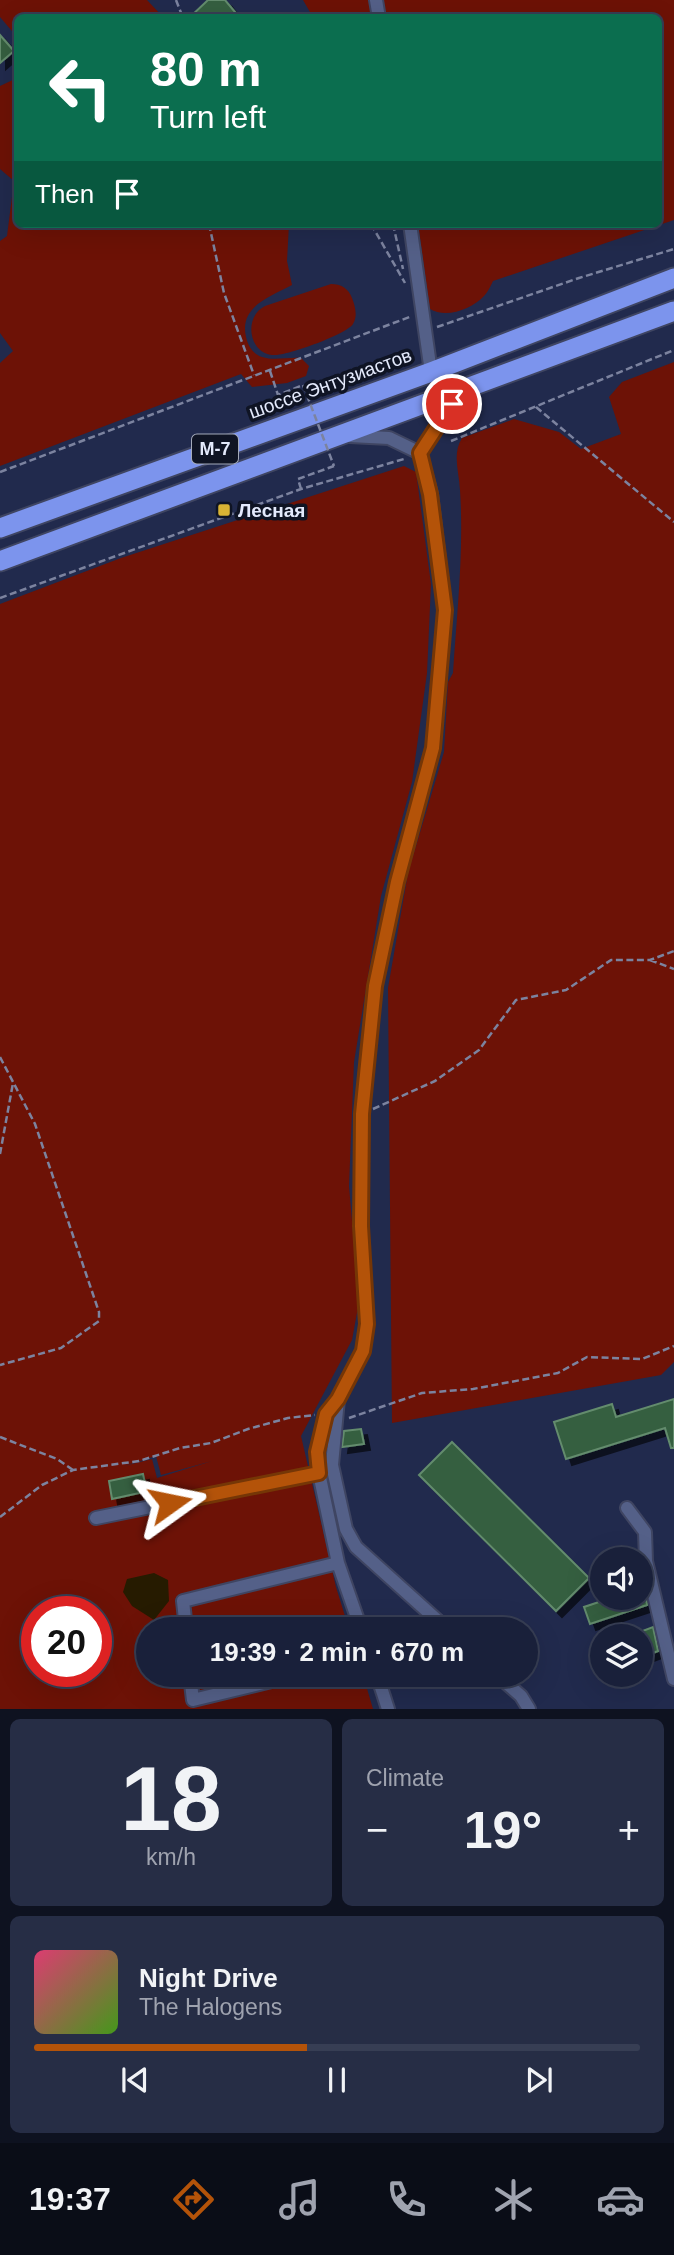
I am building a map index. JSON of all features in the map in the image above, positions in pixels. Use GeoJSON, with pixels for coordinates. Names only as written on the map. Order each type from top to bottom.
{"type":"FeatureCollection","features":[{"type":"Feature","properties":{"kind":"highway","name":"шоссе Энтузиастов"},"geometry":{"type":"LineString","coordinates":[[0,527],[431,372],[674,278]]}},
{"type":"Feature","properties":{"kind":"highway","name":"М-7"},"geometry":{"type":"LineString","coordinates":[[0,561],[674,311]]}},
{"type":"Feature","properties":{"kind":"street"},"geometry":{"type":"LineString","coordinates":[[411,228],[431,372]]}},
{"type":"Feature","properties":{"kind":"street"},"geometry":{"type":"LineString","coordinates":[[414,455],[452,404],[469,387]]}},
{"type":"Feature","properties":{"kind":"street"},"geometry":{"type":"LineString","coordinates":[[333,437],[363,435],[388,438],[414,455],[430,494],[445,610],[433,748],[397,882],[375,986],[362,1114],[361,1226],[367,1324],[363,1351],[338,1399],[332,1422],[317,1452],[338,1563],[357,1617]]}},
{"type":"Feature","properties":{"kind":"street"},"geometry":{"type":"LineString","coordinates":[[332,1422],[332,1465],[346,1529],[356,1547],[434,1617]]}},
{"type":"Feature","properties":{"kind":"street"},"geometry":{"type":"LineString","coordinates":[[96,1518],[319,1473]]}},
{"type":"Feature","properties":{"kind":"street"},"geometry":{"type":"LineString","coordinates":[[627,1508],[645,1532],[646,1561],[674,1679]]}},
{"type":"Feature","properties":{"kind":"street"},"geometry":{"type":"LineString","coordinates":[[185,1617],[183,1601],[338,1563]]}},
{"type":"Feature","properties":{"kind":"street"},"geometry":{"type":"LineString","coordinates":[[191,1687],[193,1700],[247,1687]]}},
{"type":"Feature","properties":{"kind":"street"},"geometry":{"type":"LineString","coordinates":[[381,1687],[388,1709]]}},
{"type":"Feature","properties":{"kind":"street"},"geometry":{"type":"LineString","coordinates":[[511,1687],[521,1696],[528,1709]]}},
{"type":"Feature","properties":{"kind":"path"},"geometry":{"type":"LineString","coordinates":[[210,228],[224,293],[254,376]]}},
{"type":"Feature","properties":{"kind":"path"},"geometry":{"type":"LineString","coordinates":[[372,228],[407,286]]}},
{"type":"Feature","properties":{"kind":"path"},"geometry":{"type":"LineString","coordinates":[[426,330],[579,278],[674,250]]}},
{"type":"Feature","properties":{"kind":"path"},"geometry":{"type":"LineString","coordinates":[[0,472],[415,315]]}},
{"type":"Feature","properties":{"kind":"path"},"geometry":{"type":"LineString","coordinates":[[451,441],[674,351]]}},
{"type":"Feature","properties":{"kind":"path"},"geometry":{"type":"LineString","coordinates":[[270,370],[278,395],[303,385],[334,466],[298,479],[301,489]]}},
{"type":"Feature","properties":{"kind":"path"},"geometry":{"type":"LineString","coordinates":[[537,407],[674,522]]}},
{"type":"Feature","properties":{"kind":"path"},"geometry":{"type":"LineString","coordinates":[[0,598],[301,489],[414,455]]}},
{"type":"Feature","properties":{"kind":"path"},"geometry":{"type":"LineString","coordinates":[[362,1114],[435,1081],[479,1050],[516,1000],[566,990],[611,960],[650,960],[674,951]]}},
{"type":"Feature","properties":{"kind":"path"},"geometry":{"type":"LineString","coordinates":[[650,960],[674,969]]}},
{"type":"Feature","properties":{"kind":"path"},"geometry":{"type":"LineString","coordinates":[[0,1057],[36,1124],[99,1312],[99,1321],[61,1349],[0,1365]]}},
{"type":"Feature","properties":{"kind":"path"},"geometry":{"type":"LineString","coordinates":[[0,1154],[13,1083]]}},
{"type":"Feature","properties":{"kind":"path"},"geometry":{"type":"LineString","coordinates":[[0,1517],[42,1485],[73,1470],[139,1461],[180,1448],[211,1443],[288,1418],[332,1422],[422,1393],[473,1389],[558,1373],[587,1357],[642,1359],[674,1346]]}},
{"type":"Feature","properties":{"kind":"path"},"geometry":{"type":"LineString","coordinates":[[0,1437],[57,1459],[73,1470]]}},
{"type":"Feature","properties":{"kind":"shaded area"},"geometry":{"type":"Polygon","coordinates":[[[0,0],[147,0],[160,14],[14,14],[14,33],[0,17],[0,0]]]}},
{"type":"Feature","properties":{"kind":"shaded area"},"geometry":{"type":"Polygon","coordinates":[[[303,0],[674,0],[674,220],[662,224],[662,14],[308,14],[310,12],[303,0]]]}},
{"type":"Feature","properties":{"kind":"shaded area"},"geometry":{"type":"Polygon","coordinates":[[[14,79],[14,181],[0,169],[0,86],[14,79]]]}},
{"type":"Feature","properties":{"kind":"shaded area"},"geometry":{"type":"Polygon","coordinates":[[[14,181],[14,228],[289,228],[287,261],[292,285],[252,310],[245,326],[246,337],[251,349],[262,357],[301,358],[309,366],[306,376],[287,383],[252,387],[241,374],[0,466],[0,363],[13,351],[0,333],[0,241],[7,236],[14,181]]]}},
{"type":"Feature","properties":{"kind":"shaded area"},"geometry":{"type":"Polygon","coordinates":[[[419,228],[650,228],[493,281],[484,296],[473,305],[458,311],[444,313],[430,309],[419,228]]]}},
{"type":"Feature","properties":{"kind":"shaded area"},"geometry":{"type":"Polygon","coordinates":[[[331,284],[344,287],[352,298],[355,308],[353,324],[328,339],[279,355],[264,353],[258,348],[251,326],[258,311],[265,306],[331,284]]]}},
{"type":"Feature","properties":{"kind":"shaded area"},"geometry":{"type":"Polygon","coordinates":[[[674,362],[674,1362],[661,1375],[392,1423],[388,988],[408,873],[444,752],[448,682],[453,673],[461,559],[457,450],[462,438],[514,419],[559,432],[581,449],[621,434],[609,397],[622,382],[674,362]]]}},
{"type":"Feature","properties":{"kind":"shaded area"},"geometry":{"type":"Polygon","coordinates":[[[404,466],[416,472],[431,584],[427,673],[412,782],[381,896],[354,1062],[349,1186],[359,1302],[352,1340],[301,1436],[345,1617],[136,1617],[136,1687],[367,1687],[373,1709],[0,1709],[0,604],[121,558],[404,466]],[[156,1456],[124,1466],[152,1459],[157,1478],[212,1461],[161,1475],[156,1456]]]}},
{"type":"Feature","properties":{"kind":"shaded area"},"geometry":{"type":"Polygon","coordinates":[[[154,1573],[168,1580],[169,1601],[156,1617],[149,1617],[132,1606],[123,1592],[127,1579],[154,1573]]]}},
{"type":"Feature","properties":{"kind":"building"},"geometry":{"type":"Polygon","coordinates":[[[208,0],[225,0],[237,14],[193,14],[208,0]]]}},
{"type":"Feature","properties":{"kind":"building"},"geometry":{"type":"Polygon","coordinates":[[[0,35],[14,51],[0,63],[0,35]]]}},
{"type":"Feature","properties":{"kind":"building"},"geometry":{"type":"Polygon","coordinates":[[[674,1399],[674,1448],[671,1448],[665,1428],[566,1459],[554,1422],[612,1404],[616,1417],[674,1399]]]}},
{"type":"Feature","properties":{"kind":"building"},"geometry":{"type":"Polygon","coordinates":[[[361,1429],[364,1444],[342,1447],[344,1431],[361,1429]]]}},
{"type":"Feature","properties":{"kind":"building"},"geometry":{"type":"Polygon","coordinates":[[[452,1442],[589,1578],[556,1611],[419,1475],[452,1442]]]}},
{"type":"Feature","properties":{"kind":"building"},"geometry":{"type":"Polygon","coordinates":[[[143,1474],[146,1488],[144,1492],[112,1499],[109,1481],[143,1474]]]}},
{"type":"Feature","properties":{"kind":"building"},"geometry":{"type":"Polygon","coordinates":[[[590,1605],[590,1610],[632,1610],[590,1624],[584,1607],[590,1605]]]}},
{"type":"Feature","properties":{"kind":"building"},"geometry":{"type":"Polygon","coordinates":[[[653,1627],[658,1651],[653,1653],[653,1627]]]}},
{"type":"Feature","properties":{"kind":"place","name":"Лесная"},"geometry":{"type":"Point","coordinates":[224,510]}},
{"type":"Feature","properties":{"kind":"route"},"geometry":{"type":"LineString","coordinates":[[170,1503],[319,1473],[317,1452],[326,1414],[338,1399],[363,1351],[367,1324],[361,1226],[362,1114],[375,986],[397,882],[433,748],[445,610],[430,494],[420,453],[452,404]]}}]}
